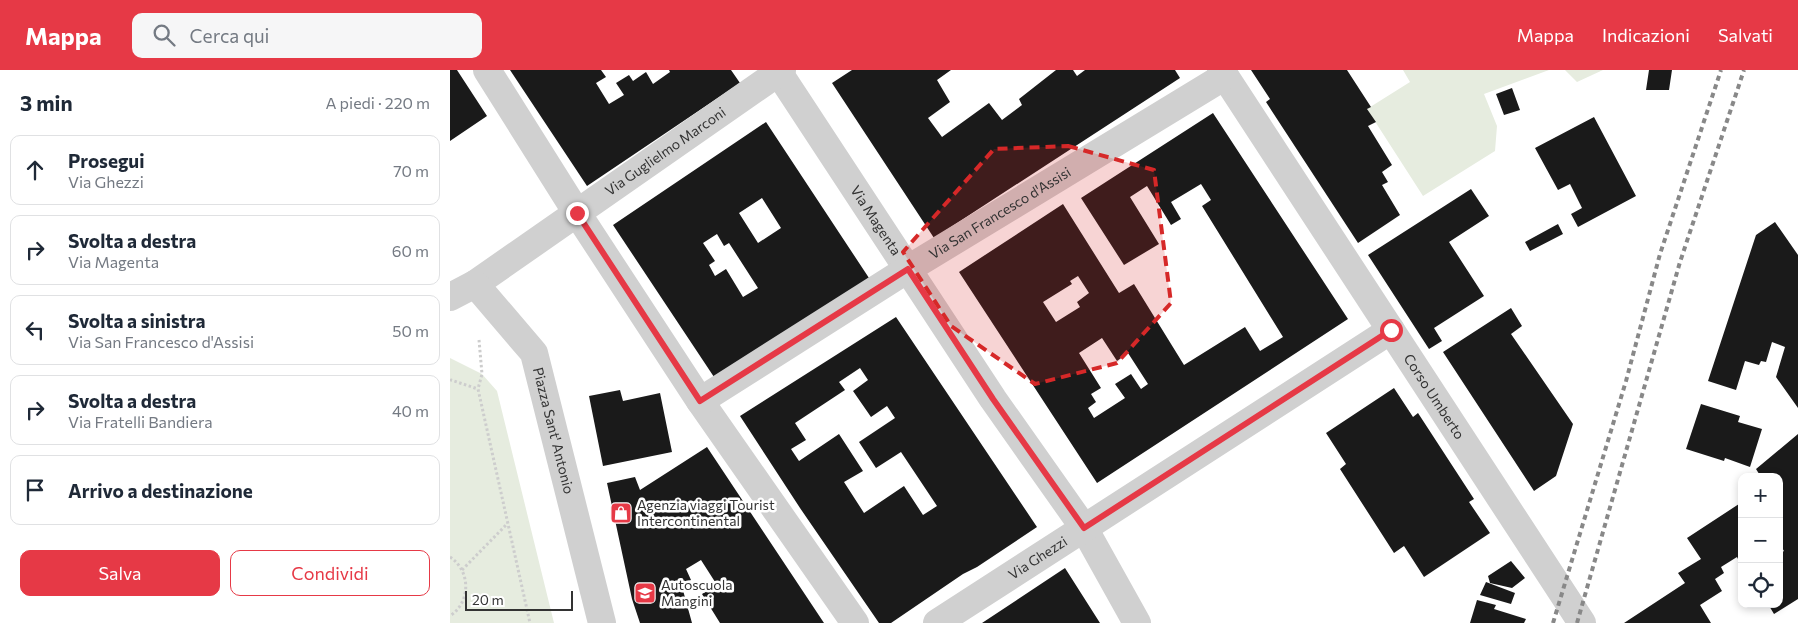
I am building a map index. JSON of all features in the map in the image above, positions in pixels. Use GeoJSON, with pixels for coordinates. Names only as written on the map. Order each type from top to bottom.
{"type":"FeatureCollection","features":[{"type":"Feature","properties":{"kind":"street"},"geometry":{"type":"LineString","coordinates":[[487,70],[577,213],[700,401],[855,623]]}},
{"type":"Feature","properties":{"kind":"street","name":"Via Guglielmo Marconi"},"geometry":{"type":"LineString","coordinates":[[474,284],[779,71]]}},
{"type":"Feature","properties":{"kind":"street","name":"Via Magenta"},"geometry":{"type":"LineString","coordinates":[[779,71],[993,399],[1084,528],[1137,623]]}},
{"type":"Feature","properties":{"kind":"street","name":"Via San Francesco d'Assisi"},"geometry":{"type":"LineString","coordinates":[[700,401],[1223,73]]}},
{"type":"Feature","properties":{"kind":"street","name":"Corso Umberto"},"geometry":{"type":"LineString","coordinates":[[1223,73],[1582,623]]}},
{"type":"Feature","properties":{"kind":"street"},"geometry":{"type":"LineString","coordinates":[[450,297],[474,284]]}},
{"type":"Feature","properties":{"kind":"street","name":"Piazza Sant' Antonio"},"geometry":{"type":"LineString","coordinates":[[474,284],[534,353],[602,623]]}},
{"type":"Feature","properties":{"kind":"street","name":"Via Ghezzi"},"geometry":{"type":"LineString","coordinates":[[937,623],[1391,330]]}},
{"type":"Feature","properties":{"kind":"path"},"geometry":{"type":"LineString","coordinates":[[479,338],[482,374],[478,389],[530,623]]}},
{"type":"Feature","properties":{"kind":"path"},"geometry":{"type":"LineString","coordinates":[[450,381],[452,380],[478,389]]}},
{"type":"Feature","properties":{"kind":"path"},"geometry":{"type":"LineString","coordinates":[[462,570],[508,524]]}},
{"type":"Feature","properties":{"kind":"path"},"geometry":{"type":"LineString","coordinates":[[450,557],[457,562],[466,577],[465,598],[457,612],[450,616]]}},
{"type":"Feature","properties":{"kind":"highlighted area"},"geometry":{"type":"Polygon","coordinates":[[[1068,146],[1154,170],[1171,303],[1117,363],[1035,384],[951,326],[903,252],[994,149],[1068,146]]]}},
{"type":"Feature","properties":{"kind":"shaded area"},"geometry":{"type":"Polygon","coordinates":[[[1403,70],[1549,70],[1484,94],[1497,126],[1495,151],[1423,196],[1367,109],[1410,82],[1403,70]]]}},
{"type":"Feature","properties":{"kind":"shaded area"},"geometry":{"type":"Polygon","coordinates":[[[1565,70],[1603,70],[1577,82],[1565,70]]]}},
{"type":"Feature","properties":{"kind":"shaded area"},"geometry":{"type":"Polygon","coordinates":[[[450,358],[482,374],[497,391],[554,623],[450,623],[450,358]]]}},
{"type":"Feature","properties":{"kind":"building"},"geometry":{"type":"Polygon","coordinates":[[[450,70],[457,70],[487,116],[450,141],[450,70]]]}},
{"type":"Feature","properties":{"kind":"building"},"geometry":{"type":"Polygon","coordinates":[[[510,70],[601,70],[606,77],[596,83],[609,104],[624,95],[616,83],[629,75],[633,81],[646,72],[653,84],[670,72],[669,70],[731,70],[740,83],[587,186],[510,70]]]}},
{"type":"Feature","properties":{"kind":"building"},"geometry":{"type":"Polygon","coordinates":[[[852,70],[951,70],[937,80],[950,102],[928,118],[942,137],[989,103],[1002,120],[1022,105],[1019,99],[1056,70],[1073,70],[1077,76],[1085,70],[1175,70],[1180,78],[934,238],[832,83],[852,70]]]}},
{"type":"Feature","properties":{"kind":"building"},"geometry":{"type":"Polygon","coordinates":[[[1251,70],[1347,70],[1371,107],[1367,109],[1376,122],[1368,126],[1392,165],[1382,172],[1388,182],[1382,185],[1400,215],[1358,243],[1266,102],[1270,99],[1251,70]]]}},
{"type":"Feature","properties":{"kind":"building"},"geometry":{"type":"Polygon","coordinates":[[[1649,70],[1672,70],[1669,90],[1646,90],[1649,70]]]}},
{"type":"Feature","properties":{"kind":"building"},"geometry":{"type":"Polygon","coordinates":[[[1512,88],[1520,110],[1504,115],[1496,94],[1512,88]]]}},
{"type":"Feature","properties":{"kind":"building"},"geometry":{"type":"Polygon","coordinates":[[[1213,113],[1348,319],[1097,483],[959,272],[1063,204],[1119,293],[1134,284],[1184,365],[1245,327],[1260,351],[1283,337],[1202,206],[1211,200],[1201,184],[1171,202],[1181,219],[1171,225],[1147,186],[1130,197],[1159,244],[1124,265],[1081,198],[1213,113]],[[1078,276],[1070,281],[1072,284],[1043,302],[1056,322],[1080,307],[1077,302],[1089,293],[1078,276]],[[1102,338],[1079,353],[1101,388],[1091,394],[1096,402],[1088,408],[1094,418],[1125,398],[1115,384],[1131,374],[1141,389],[1148,384],[1128,353],[1117,361],[1102,338]]]}},
{"type":"Feature","properties":{"kind":"building"},"geometry":{"type":"Polygon","coordinates":[[[1594,117],[1636,196],[1578,227],[1571,214],[1582,208],[1570,184],[1558,190],[1535,148],[1594,117]]]}},
{"type":"Feature","properties":{"kind":"building"},"geometry":{"type":"Polygon","coordinates":[[[766,122],[869,278],[716,380],[613,225],[766,122]],[[762,198],[739,213],[758,243],[781,228],[762,198]],[[717,234],[703,243],[715,261],[709,265],[715,276],[726,269],[743,297],[758,288],[729,243],[724,246],[717,234]]]}},
{"type":"Feature","properties":{"kind":"building"},"geometry":{"type":"Polygon","coordinates":[[[1471,189],[1489,216],[1449,242],[1484,296],[1434,328],[1442,341],[1429,349],[1368,255],[1471,189]]]}},
{"type":"Feature","properties":{"kind":"building"},"geometry":{"type":"Polygon","coordinates":[[[1775,222],[1798,255],[1798,408],[1776,377],[1785,347],[1772,342],[1766,362],[1761,361],[1759,365],[1745,361],[1736,390],[1708,381],[1756,235],[1775,222]]]}},
{"type":"Feature","properties":{"kind":"building"},"geometry":{"type":"Polygon","coordinates":[[[1558,224],[1563,234],[1530,251],[1525,242],[1558,224]]]}},
{"type":"Feature","properties":{"kind":"building"},"geometry":{"type":"Polygon","coordinates":[[[1511,308],[1522,326],[1511,334],[1573,424],[1556,476],[1534,491],[1443,352],[1511,308]]]}},
{"type":"Feature","properties":{"kind":"building"},"geometry":{"type":"Polygon","coordinates":[[[896,317],[1037,527],[891,623],[879,623],[740,416],[896,317]],[[860,368],[839,382],[845,390],[795,423],[806,440],[791,449],[799,461],[839,434],[863,471],[844,482],[864,513],[904,486],[923,515],[937,506],[901,452],[876,468],[859,442],[895,418],[887,406],[871,417],[853,391],[868,380],[860,368]]]}},
{"type":"Feature","properties":{"kind":"building"},"geometry":{"type":"Polygon","coordinates":[[[1394,388],[1413,417],[1418,413],[1474,499],[1469,502],[1490,533],[1424,577],[1404,546],[1394,553],[1340,469],[1346,464],[1326,433],[1394,388]]]}},
{"type":"Feature","properties":{"kind":"building"},"geometry":{"type":"Polygon","coordinates":[[[620,390],[623,401],[660,393],[672,452],[603,466],[589,396],[620,390]]]}},
{"type":"Feature","properties":{"kind":"building"},"geometry":{"type":"Polygon","coordinates":[[[1701,404],[1740,416],[1738,422],[1762,429],[1750,467],[1725,458],[1724,461],[1686,449],[1701,404]]]}},
{"type":"Feature","properties":{"kind":"building"},"geometry":{"type":"Polygon","coordinates":[[[1798,434],[1798,599],[1774,614],[1770,608],[1783,608],[1783,473],[1758,473],[1756,469],[1798,434]]]}},
{"type":"Feature","properties":{"kind":"building"},"geometry":{"type":"Polygon","coordinates":[[[707,447],[824,623],[720,623],[702,594],[717,585],[701,560],[686,569],[691,580],[681,583],[692,623],[640,623],[632,599],[607,483],[635,477],[640,490],[707,447]]]}},
{"type":"Feature","properties":{"kind":"building"},"geometry":{"type":"Polygon","coordinates":[[[1738,505],[1738,559],[1737,557],[1721,567],[1724,573],[1715,579],[1722,591],[1700,605],[1711,623],[1624,623],[1685,583],[1678,573],[1701,559],[1687,538],[1738,505]]]}},
{"type":"Feature","properties":{"kind":"building"},"geometry":{"type":"Polygon","coordinates":[[[1511,561],[1525,578],[1512,588],[1490,583],[1488,576],[1511,561]]]}},
{"type":"Feature","properties":{"kind":"building"},"geometry":{"type":"Polygon","coordinates":[[[1065,568],[1100,623],[982,623],[1065,568]]]}},
{"type":"Feature","properties":{"kind":"building"},"geometry":{"type":"Polygon","coordinates":[[[1486,582],[1515,593],[1511,604],[1480,595],[1486,582]]]}},
{"type":"Feature","properties":{"kind":"building"},"geometry":{"type":"Polygon","coordinates":[[[1477,600],[1496,605],[1494,609],[1526,619],[1524,623],[1470,623],[1477,600]]]}},
{"type":"Feature","properties":{"kind":"railway"},"geometry":{"type":"LineString","coordinates":[[1553,623],[1626,381],[1660,254],[1721,70]]}},
{"type":"Feature","properties":{"kind":"railway"},"geometry":{"type":"LineString","coordinates":[[1577,623],[1680,262],[1744,70]]}},
{"type":"Feature","properties":{"kind":"place","name":"Agenzia viaggi Tourist Intercontinental"},"geometry":{"type":"Point","coordinates":[621,513]}},
{"type":"Feature","properties":{"kind":"place","name":"Autoscuola Mangini"},"geometry":{"type":"Point","coordinates":[645,593]}},
{"type":"Feature","properties":{"kind":"route"},"geometry":{"type":"LineString","coordinates":[[577,213],[700,401],[908,269],[993,399],[1084,528],[1391,330]]}}]}
